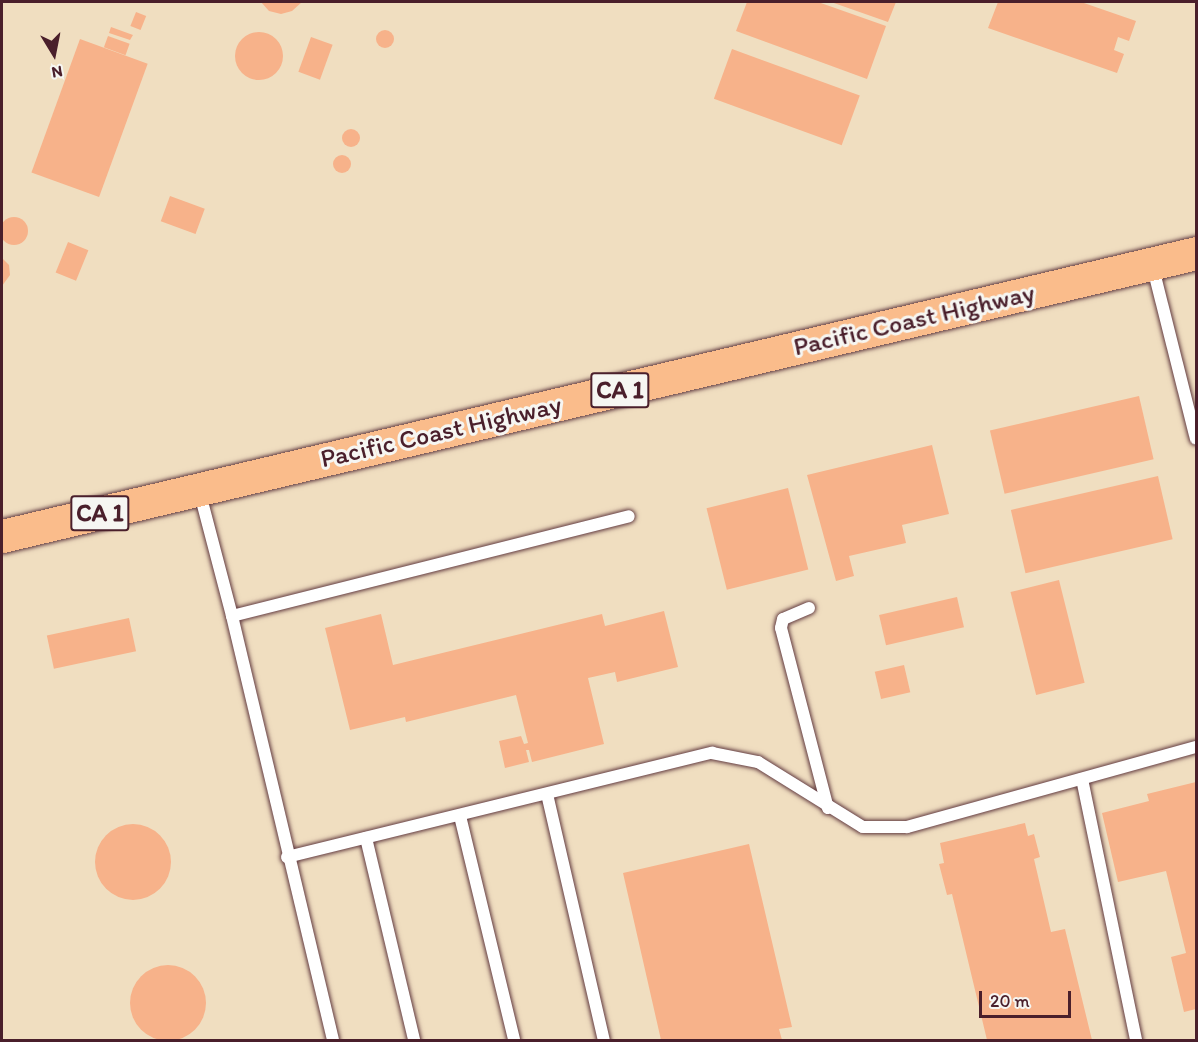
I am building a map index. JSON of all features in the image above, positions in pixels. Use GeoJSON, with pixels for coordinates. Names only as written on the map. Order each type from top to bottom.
{"type":"FeatureCollection","features":[{"type":"Feature","properties":{"kind":"highway","name":"Pacific Coast Highway"},"geometry":{"type":"LineString","coordinates":[[2,536],[1197,253]]}},
{"type":"Feature","properties":{"kind":"lane"},"geometry":{"type":"LineString","coordinates":[[1151,263],[1196,434]]}},
{"type":"Feature","properties":{"kind":"lane"},"geometry":{"type":"LineString","coordinates":[[199,489],[232,616],[287,857],[333,1041]]}},
{"type":"Feature","properties":{"kind":"lane"},"geometry":{"type":"LineString","coordinates":[[232,616],[629,516]]}},
{"type":"Feature","properties":{"kind":"lane"},"geometry":{"type":"LineString","coordinates":[[809,609],[783,619],[781,628],[828,808]]}},
{"type":"Feature","properties":{"kind":"lane"},"geometry":{"type":"LineString","coordinates":[[287,857],[712,753],[758,762],[828,808],[863,827],[907,827],[1197,747]]}},
{"type":"Feature","properties":{"kind":"lane"},"geometry":{"type":"LineString","coordinates":[[1082,779],[1136,1041]]}},
{"type":"Feature","properties":{"kind":"lane"},"geometry":{"type":"LineString","coordinates":[[547,794],[604,1041]]}},
{"type":"Feature","properties":{"kind":"lane"},"geometry":{"type":"LineString","coordinates":[[460,816],[514,1041]]}},
{"type":"Feature","properties":{"kind":"lane"},"geometry":{"type":"LineString","coordinates":[[366,838],[414,1041]]}},
{"type":"Feature","properties":{"kind":"building"},"geometry":{"type":"Polygon","coordinates":[[[261,2],[302,2],[292,11],[281,14],[269,11],[261,2]]]}},
{"type":"Feature","properties":{"kind":"building"},"geometry":{"type":"Polygon","coordinates":[[[747,2],[818,2],[886,26],[867,79],[736,31],[747,2]]]}},
{"type":"Feature","properties":{"kind":"building"},"geometry":{"type":"Polygon","coordinates":[[[831,2],[896,2],[888,22],[831,2]]]}},
{"type":"Feature","properties":{"kind":"building"},"geometry":{"type":"Polygon","coordinates":[[[998,2],[1081,2],[1136,21],[1129,41],[1118,37],[1114,50],[1124,54],[1117,73],[988,28],[998,2]]]}},
{"type":"Feature","properties":{"kind":"building"},"geometry":{"type":"Polygon","coordinates":[[[136,12],[146,16],[141,30],[130,26],[136,12]]]}},
{"type":"Feature","properties":{"kind":"building"},"geometry":{"type":"Polygon","coordinates":[[[111,27],[133,35],[130,40],[109,33],[111,27]]]}},
{"type":"Feature","properties":{"kind":"building"},"geometry":{"type":"Polygon","coordinates":[[[385,30],[393,35],[394,39],[389,47],[385,48],[377,43],[376,39],[381,31],[385,30]]]}},
{"type":"Feature","properties":{"kind":"building"},"geometry":{"type":"Polygon","coordinates":[[[259,32],[276,39],[283,56],[276,73],[259,80],[242,73],[235,56],[242,39],[259,32]]]}},
{"type":"Feature","properties":{"kind":"building"},"geometry":{"type":"Polygon","coordinates":[[[108,36],[130,44],[126,55],[104,47],[108,36]]]}},
{"type":"Feature","properties":{"kind":"building"},"geometry":{"type":"Polygon","coordinates":[[[311,37],[333,45],[320,80],[298,72],[311,37]]]}},
{"type":"Feature","properties":{"kind":"building"},"geometry":{"type":"Polygon","coordinates":[[[80,39],[148,64],[99,197],[31,172],[80,39]]]}},
{"type":"Feature","properties":{"kind":"building"},"geometry":{"type":"Polygon","coordinates":[[[732,49],[860,96],[842,145],[714,99],[732,49]]]}},
{"type":"Feature","properties":{"kind":"building"},"geometry":{"type":"Polygon","coordinates":[[[351,129],[357,132],[360,138],[357,144],[351,147],[345,144],[342,138],[345,132],[351,129]]]}},
{"type":"Feature","properties":{"kind":"building"},"geometry":{"type":"Polygon","coordinates":[[[338,155],[346,155],[351,160],[349,171],[338,173],[333,168],[333,160],[338,155]]]}},
{"type":"Feature","properties":{"kind":"building"},"geometry":{"type":"Polygon","coordinates":[[[170,196],[205,209],[196,234],[161,221],[170,196]]]}},
{"type":"Feature","properties":{"kind":"building"},"geometry":{"type":"Polygon","coordinates":[[[14,217],[24,221],[28,231],[24,241],[14,245],[4,241],[0,231],[4,221],[14,217]]]}},
{"type":"Feature","properties":{"kind":"building"},"geometry":{"type":"Polygon","coordinates":[[[68,242],[88,250],[76,281],[56,273],[68,242]]]}},
{"type":"Feature","properties":{"kind":"building"},"geometry":{"type":"Polygon","coordinates":[[[2,258],[9,265],[10,275],[2,286],[2,258]]]}},
{"type":"Feature","properties":{"kind":"building"},"geometry":{"type":"Polygon","coordinates":[[[1139,396],[1154,459],[1005,494],[990,430],[1139,396]]]}},
{"type":"Feature","properties":{"kind":"building"},"geometry":{"type":"Polygon","coordinates":[[[932,445],[949,514],[902,525],[906,543],[849,556],[854,576],[836,581],[807,475],[932,445]]]}},
{"type":"Feature","properties":{"kind":"building"},"geometry":{"type":"Polygon","coordinates":[[[1158,476],[1173,539],[1025,573],[1011,510],[1158,476]]]}},
{"type":"Feature","properties":{"kind":"building"},"geometry":{"type":"Polygon","coordinates":[[[788,488],[808,570],[727,590],[706,508],[788,488]]]}},
{"type":"Feature","properties":{"kind":"building"},"geometry":{"type":"Polygon","coordinates":[[[1059,580],[1085,683],[1036,695],[1010,592],[1059,580]]]}},
{"type":"Feature","properties":{"kind":"building"},"geometry":{"type":"Polygon","coordinates":[[[957,597],[964,627],[886,645],[879,615],[957,597]]]}},
{"type":"Feature","properties":{"kind":"building"},"geometry":{"type":"Polygon","coordinates":[[[664,611],[678,667],[617,682],[615,672],[588,678],[604,744],[532,762],[529,750],[526,750],[529,762],[505,768],[499,741],[521,736],[524,744],[528,743],[516,695],[406,722],[405,717],[350,730],[325,628],[381,614],[393,665],[602,614],[605,626],[664,611]]]}},
{"type":"Feature","properties":{"kind":"building"},"geometry":{"type":"Polygon","coordinates":[[[129,618],[136,651],[54,669],[47,635],[129,618]]]}},
{"type":"Feature","properties":{"kind":"building"},"geometry":{"type":"Polygon","coordinates":[[[904,665],[910,692],[881,699],[875,672],[904,665]]]}},
{"type":"Feature","properties":{"kind":"building"},"geometry":{"type":"Polygon","coordinates":[[[1196,782],[1196,1009],[1184,1012],[1171,957],[1186,953],[1166,871],[1118,882],[1102,813],[1149,801],[1147,794],[1196,782]]]}},
{"type":"Feature","properties":{"kind":"building"},"geometry":{"type":"Polygon","coordinates":[[[1025,823],[1028,836],[1034,834],[1040,857],[1034,859],[1051,932],[1065,929],[1092,1040],[987,1040],[952,894],[947,895],[939,864],[944,863],[940,843],[1025,823]]]}},
{"type":"Feature","properties":{"kind":"building"},"geometry":{"type":"Polygon","coordinates":[[[133,824],[148,827],[160,835],[168,847],[171,862],[168,877],[160,889],[148,897],[133,900],[118,897],[106,889],[98,877],[95,862],[98,847],[106,835],[118,827],[133,824]]]}},
{"type":"Feature","properties":{"kind":"building"},"geometry":{"type":"Polygon","coordinates":[[[749,844],[792,1027],[779,1029],[782,1040],[661,1040],[623,873],[749,844]]]}},
{"type":"Feature","properties":{"kind":"building"},"geometry":{"type":"Polygon","coordinates":[[[168,965],[183,968],[195,976],[203,988],[206,1003],[203,1018],[195,1030],[183,1038],[168,1041],[153,1038],[141,1030],[133,1018],[130,1003],[133,988],[141,976],[153,968],[168,965]]]}}]}
